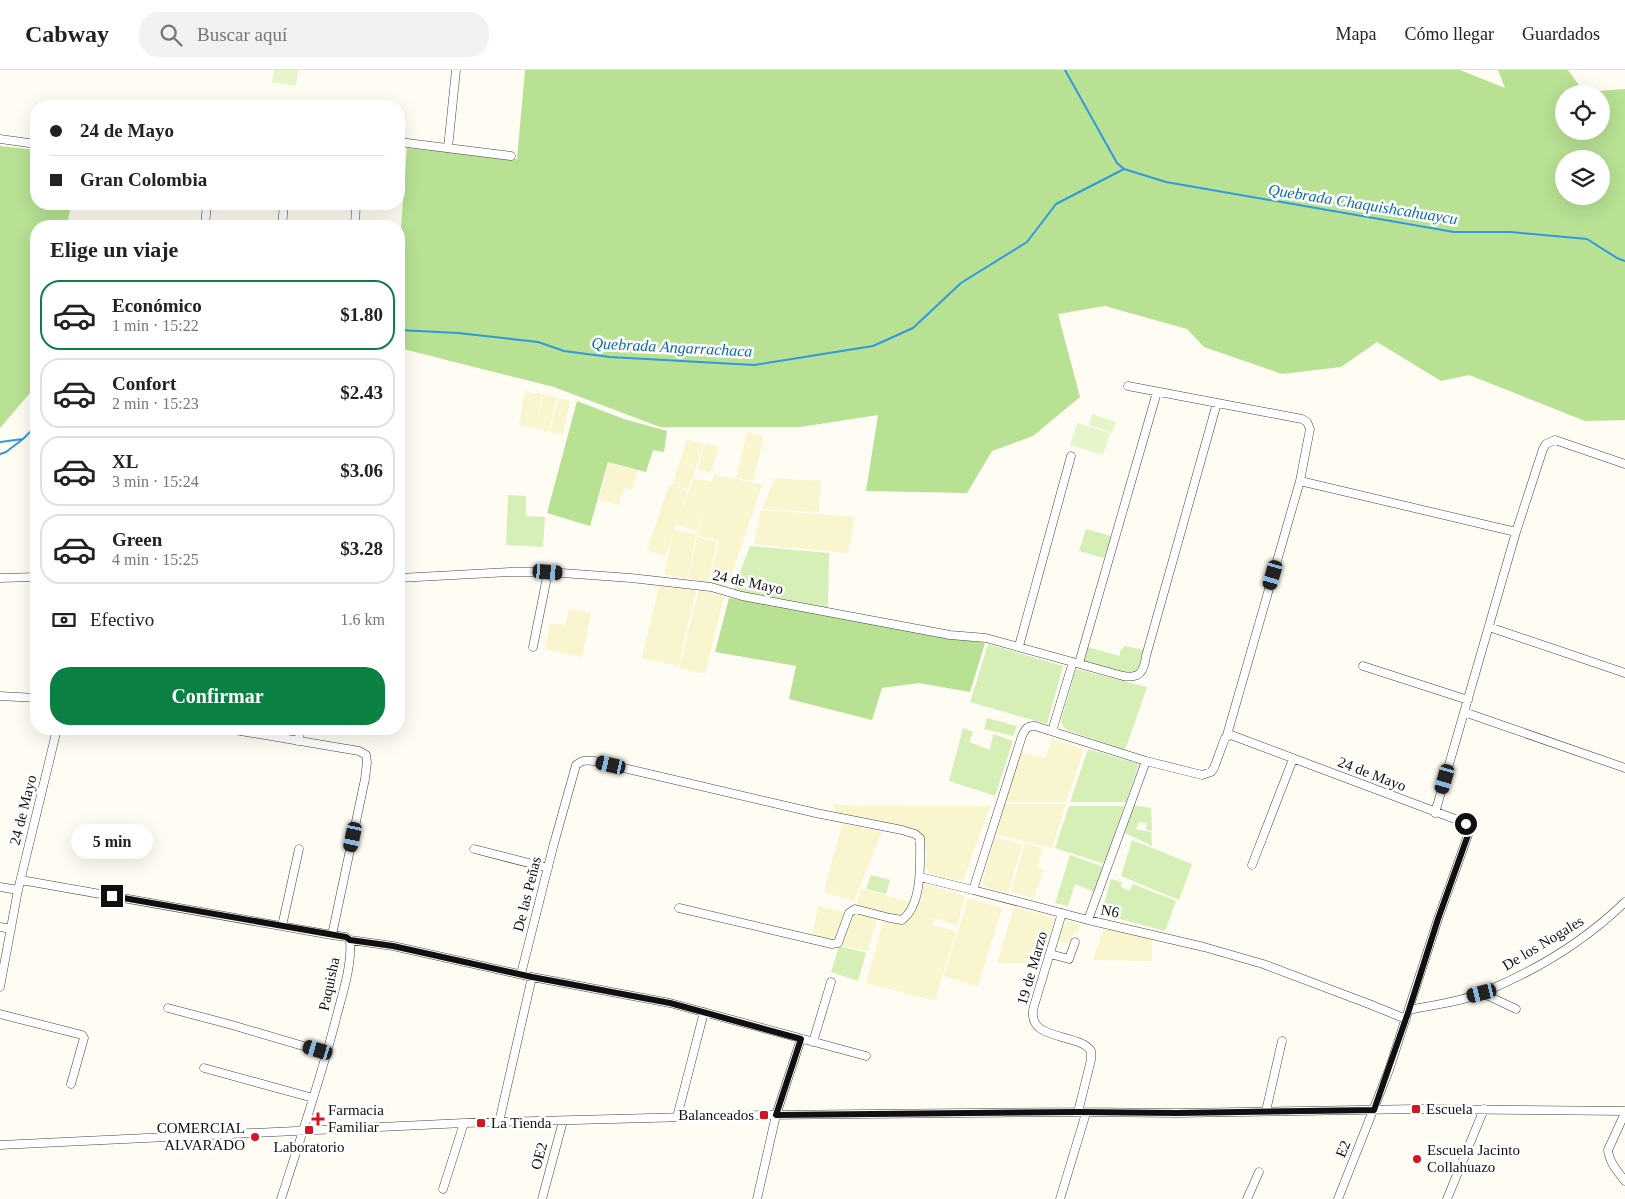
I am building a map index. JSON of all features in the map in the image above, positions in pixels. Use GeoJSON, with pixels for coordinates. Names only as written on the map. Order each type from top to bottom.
{"type":"FeatureCollection","features":[{"type":"Feature","properties":{"kind":"street"},"geometry":{"type":"LineString","coordinates":[[448,148],[456,70]]}},
{"type":"Feature","properties":{"kind":"street"},"geometry":{"type":"LineString","coordinates":[[0,139],[30,143]]}},
{"type":"Feature","properties":{"kind":"street"},"geometry":{"type":"LineString","coordinates":[[405,143],[511,156]]}},
{"type":"Feature","properties":{"kind":"street"},"geometry":{"type":"LineString","coordinates":[[973,890],[1022,736],[1030,726],[1052,731],[1146,761],[1202,775],[1207,774],[1214,768],[1222,743],[1227,735],[1300,481],[1310,430],[1307,422],[1302,419],[1128,386]]}},
{"type":"Feature","properties":{"kind":"street"},"geometry":{"type":"LineString","coordinates":[[1052,731],[1079,663],[1157,392]]}},
{"type":"Feature","properties":{"kind":"street","name":"24 de Mayo"},"geometry":{"type":"LineString","coordinates":[[405,578],[510,572],[548,572],[631,578],[711,587],[742,596],[950,635],[986,638],[1128,677],[1137,676],[1144,667],[1217,403]]}},
{"type":"Feature","properties":{"kind":"street"},"geometry":{"type":"LineString","coordinates":[[1435,813],[1516,532],[1543,449],[1550,441],[1555,440],[1625,464]]}},
{"type":"Feature","properties":{"kind":"street"},"geometry":{"type":"LineString","coordinates":[[1019,646],[1072,456]]}},
{"type":"Feature","properties":{"kind":"street"},"geometry":{"type":"LineString","coordinates":[[1300,481],[1516,532]]}},
{"type":"Feature","properties":{"kind":"street"},"geometry":{"type":"LineString","coordinates":[[533,647],[548,572]]}},
{"type":"Feature","properties":{"kind":"street"},"geometry":{"type":"LineString","coordinates":[[0,578],[30,577]]}},
{"type":"Feature","properties":{"kind":"street"},"geometry":{"type":"LineString","coordinates":[[1490,627],[1625,673]]}},
{"type":"Feature","properties":{"kind":"street"},"geometry":{"type":"LineString","coordinates":[[1363,666],[1468,700]]}},
{"type":"Feature","properties":{"kind":"street"},"geometry":{"type":"LineString","coordinates":[[0,696],[30,698]]}},
{"type":"Feature","properties":{"kind":"street"},"geometry":{"type":"LineString","coordinates":[[1464,712],[1625,768]]}},
{"type":"Feature","properties":{"kind":"street","name":"24 de Mayo"},"geometry":{"type":"LineString","coordinates":[[0,987],[20,880],[56,735]]}},
{"type":"Feature","properties":{"kind":"street"},"geometry":{"type":"LineString","coordinates":[[264,735],[298,741],[300,735]]}},
{"type":"Feature","properties":{"kind":"street","name":"24 de Mayo"},"geometry":{"type":"LineString","coordinates":[[1227,735],[1463,822],[1468,826],[1469,832],[1374,1110]]}},
{"type":"Feature","properties":{"kind":"street","name":"Paquisha"},"geometry":{"type":"LineString","coordinates":[[282,1199],[327,1054],[345,982],[351,948],[350,940],[346,937],[332,935],[367,762],[366,755],[354,750],[298,741]]}},
{"type":"Feature","properties":{"kind":"street"},"geometry":{"type":"LineString","coordinates":[[1252,865],[1293,759]]}},
{"type":"Feature","properties":{"kind":"street","name":"De las Peñas"},"geometry":{"type":"LineString","coordinates":[[521,974],[560,822],[576,765],[580,761],[594,761],[915,834],[920,838],[920,877]]}},
{"type":"Feature","properties":{"kind":"street"},"geometry":{"type":"LineString","coordinates":[[1088,920],[1146,761]]}},
{"type":"Feature","properties":{"kind":"street"},"geometry":{"type":"LineString","coordinates":[[282,926],[299,849]]}},
{"type":"Feature","properties":{"kind":"street"},"geometry":{"type":"LineString","coordinates":[[474,849],[548,868]]}},
{"type":"Feature","properties":{"kind":"street"},"geometry":{"type":"LineString","coordinates":[[679,908],[832,944],[838,943],[849,913],[855,909],[902,920],[907,916],[915,900],[920,877]]}},
{"type":"Feature","properties":{"kind":"street","name":"N6"},"geometry":{"type":"LineString","coordinates":[[920,877],[1088,920],[1177,940],[1263,964],[1406,1019]]}},
{"type":"Feature","properties":{"kind":"street"},"geometry":{"type":"LineString","coordinates":[[20,880],[332,935]]}},
{"type":"Feature","properties":{"kind":"street"},"geometry":{"type":"LineString","coordinates":[[0,888],[18,890]]}},
{"type":"Feature","properties":{"kind":"street","name":"De los Nogales"},"geometry":{"type":"LineString","coordinates":[[1409,1010],[1482,993],[1534,968],[1584,938],[1623,906]]}},
{"type":"Feature","properties":{"kind":"street","name":"19 de Marzo"},"geometry":{"type":"LineString","coordinates":[[1060,1199],[1082,1112],[1091,1051],[1086,1045],[1047,1033],[1038,1026],[1032,1017],[1062,913]]}},
{"type":"Feature","properties":{"kind":"street"},"geometry":{"type":"LineString","coordinates":[[0,927],[11,929]]}},
{"type":"Feature","properties":{"kind":"street"},"geometry":{"type":"LineString","coordinates":[[350,940],[393,946],[532,977],[670,1003],[866,1056]]}},
{"type":"Feature","properties":{"kind":"street"},"geometry":{"type":"LineString","coordinates":[[1050,954],[1069,959],[1075,942]]}},
{"type":"Feature","properties":{"kind":"street"},"geometry":{"type":"LineString","coordinates":[[499,1122],[532,977]]}},
{"type":"Feature","properties":{"kind":"street"},"geometry":{"type":"LineString","coordinates":[[813,1042],[831,982]]}},
{"type":"Feature","properties":{"kind":"street"},"geometry":{"type":"LineString","coordinates":[[1482,993],[1516,1010]]}},
{"type":"Feature","properties":{"kind":"street"},"geometry":{"type":"LineString","coordinates":[[168,1008],[327,1054]]}},
{"type":"Feature","properties":{"kind":"street"},"geometry":{"type":"LineString","coordinates":[[677,1117],[704,1012]]}},
{"type":"Feature","properties":{"kind":"street"},"geometry":{"type":"LineString","coordinates":[[0,1014],[82,1035],[84,1038],[71,1084]]}},
{"type":"Feature","properties":{"kind":"street"},"geometry":{"type":"LineString","coordinates":[[757,1199],[776,1115],[801,1039]]}},
{"type":"Feature","properties":{"kind":"street"},"geometry":{"type":"LineString","coordinates":[[1266,1111],[1282,1041]]}},
{"type":"Feature","properties":{"kind":"street"},"geometry":{"type":"LineString","coordinates":[[204,1068],[313,1098]]}},
{"type":"Feature","properties":{"kind":"street"},"geometry":{"type":"LineString","coordinates":[[1448,1199],[1485,1109]]}},
{"type":"Feature","properties":{"kind":"street"},"geometry":{"type":"LineString","coordinates":[[0,1145],[464,1123],[677,1117],[1485,1109],[1625,1112],[1608,1150],[1608,1156],[1625,1181]]}},
{"type":"Feature","properties":{"kind":"street","name":"E2"},"geometry":{"type":"LineString","coordinates":[[1338,1199],[1374,1110]]}},
{"type":"Feature","properties":{"kind":"street","name":"OE2"},"geometry":{"type":"LineString","coordinates":[[542,1199],[563,1120]]}},
{"type":"Feature","properties":{"kind":"street"},"geometry":{"type":"LineString","coordinates":[[443,1189],[464,1123]]}},
{"type":"Feature","properties":{"kind":"street"},"geometry":{"type":"LineString","coordinates":[[1247,1199],[1259,1172]]}},
{"type":"Feature","properties":{"kind":"shaded area"},"geometry":{"type":"Polygon","coordinates":[[[525,391],[542,394],[537,421],[543,395],[556,397],[549,432],[519,425],[525,391]]]}},
{"type":"Feature","properties":{"kind":"shaded area"},"geometry":{"type":"Polygon","coordinates":[[[558,398],[570,401],[563,435],[550,432],[558,398]]]}},
{"type":"Feature","properties":{"kind":"shaded area"},"geometry":{"type":"Polygon","coordinates":[[[747,432],[764,436],[753,481],[736,478],[747,432]]]}},
{"type":"Feature","properties":{"kind":"shaded area"},"geometry":{"type":"Polygon","coordinates":[[[687,439],[719,447],[711,473],[698,469],[704,445],[688,489],[672,486],[687,439]]]}},
{"type":"Feature","properties":{"kind":"shaded area"},"geometry":{"type":"Polygon","coordinates":[[[609,463],[638,470],[632,490],[624,488],[619,505],[599,500],[609,463]]]}},
{"type":"Feature","properties":{"kind":"shaded area"},"geometry":{"type":"Polygon","coordinates":[[[714,474],[762,485],[727,589],[709,584],[719,541],[696,535],[687,579],[664,574],[672,536],[665,556],[647,550],[669,485],[687,491],[680,516],[693,478],[712,482],[714,474]],[[708,494],[697,531],[676,525],[674,530],[697,534],[708,494]]]}},
{"type":"Feature","properties":{"kind":"shaded area"},"geometry":{"type":"Polygon","coordinates":[[[775,478],[821,481],[819,512],[762,509],[775,478]]]}},
{"type":"Feature","properties":{"kind":"shaded area"},"geometry":{"type":"Polygon","coordinates":[[[761,510],[855,517],[848,553],[754,544],[761,510]]]}},
{"type":"Feature","properties":{"kind":"shaded area"},"geometry":{"type":"Polygon","coordinates":[[[697,537],[717,542],[708,583],[688,578],[697,537]]]}},
{"type":"Feature","properties":{"kind":"shaded area"},"geometry":{"type":"Polygon","coordinates":[[[660,582],[696,591],[678,666],[642,658],[660,582]]]}},
{"type":"Feature","properties":{"kind":"shaded area"},"geometry":{"type":"Polygon","coordinates":[[[699,590],[724,596],[705,674],[679,668],[699,590]]]}},
{"type":"Feature","properties":{"kind":"shaded area"},"geometry":{"type":"Polygon","coordinates":[[[569,609],[591,613],[582,657],[545,649],[550,623],[565,626],[569,609]]]}},
{"type":"Feature","properties":{"kind":"shaded area"},"geometry":{"type":"Polygon","coordinates":[[[1052,739],[1084,749],[1066,802],[1005,802],[1020,752],[1045,758],[1052,739]]]}},
{"type":"Feature","properties":{"kind":"shaded area"},"geometry":{"type":"Polygon","coordinates":[[[1004,804],[1066,804],[1052,848],[996,834],[1004,804]]]}},
{"type":"Feature","properties":{"kind":"shaded area"},"geometry":{"type":"Polygon","coordinates":[[[833,805],[990,806],[963,881],[931,875],[925,867],[927,855],[923,837],[919,832],[835,812],[833,805]]]}},
{"type":"Feature","properties":{"kind":"shaded area"},"geometry":{"type":"Polygon","coordinates":[[[842,824],[882,832],[854,901],[824,892],[842,824]]]}},
{"type":"Feature","properties":{"kind":"shaded area"},"geometry":{"type":"Polygon","coordinates":[[[995,838],[1022,844],[1008,893],[987,888],[983,883],[995,838]]]}},
{"type":"Feature","properties":{"kind":"shaded area"},"geometry":{"type":"Polygon","coordinates":[[[1025,844],[1043,848],[1037,867],[1044,870],[1034,898],[1011,892],[1025,844]]]}},
{"type":"Feature","properties":{"kind":"shaded area"},"geometry":{"type":"Polygon","coordinates":[[[925,884],[965,896],[957,926],[935,918],[932,925],[956,931],[935,1001],[866,983],[883,922],[899,924],[906,922],[925,884]]]}},
{"type":"Feature","properties":{"kind":"shaded area"},"geometry":{"type":"Polygon","coordinates":[[[861,889],[911,902],[903,917],[892,917],[856,907],[861,889]]]}},
{"type":"Feature","properties":{"kind":"shaded area"},"geometry":{"type":"Polygon","coordinates":[[[968,898],[1002,908],[978,986],[944,976],[968,898]]]}},
{"type":"Feature","properties":{"kind":"shaded area"},"geometry":{"type":"Polygon","coordinates":[[[818,906],[844,912],[837,941],[831,942],[812,937],[818,906]]]}},
{"type":"Feature","properties":{"kind":"shaded area"},"geometry":{"type":"Polygon","coordinates":[[[1014,907],[1055,918],[1041,963],[997,963],[1014,907]]]}},
{"type":"Feature","properties":{"kind":"shaded area"},"geometry":{"type":"Polygon","coordinates":[[[852,913],[878,919],[867,951],[840,945],[852,913]]]}},
{"type":"Feature","properties":{"kind":"shaded area"},"geometry":{"type":"Polygon","coordinates":[[[1069,921],[1080,925],[1078,932],[1071,936],[1069,944],[1058,941],[1065,922],[1069,921]]]}},
{"type":"Feature","properties":{"kind":"shaded area"},"geometry":{"type":"Polygon","coordinates":[[[1103,929],[1152,939],[1152,961],[1093,960],[1103,929]]]}},
{"type":"Feature","properties":{"kind":"green space"},"geometry":{"type":"Polygon","coordinates":[[[274,70],[298,70],[296,86],[272,82],[274,70]]]}},
{"type":"Feature","properties":{"kind":"green space"},"geometry":{"type":"Polygon","coordinates":[[[525,70],[1460,70],[1505,88],[1498,70],[1568,70],[1579,85],[1555,85],[1555,140],[1610,140],[1610,90],[1625,89],[1625,420],[1585,421],[1469,375],[1441,381],[1377,342],[1341,367],[1282,374],[1204,347],[1187,329],[1105,306],[1058,314],[1080,397],[1033,436],[992,451],[967,493],[866,491],[878,415],[800,427],[660,427],[554,387],[405,350],[405,220],[402,220],[402,210],[405,210],[407,148],[517,159],[525,70]]]}},
{"type":"Feature","properties":{"kind":"green space"},"geometry":{"type":"Polygon","coordinates":[[[0,146],[30,149],[30,210],[70,210],[68,220],[30,220],[30,393],[0,428],[0,146]]]}},
{"type":"Feature","properties":{"kind":"green space"},"geometry":{"type":"Polygon","coordinates":[[[577,401],[624,419],[667,431],[664,452],[653,450],[646,472],[608,462],[590,526],[547,513],[577,401]]]}},
{"type":"Feature","properties":{"kind":"green space"},"geometry":{"type":"Polygon","coordinates":[[[1092,414],[1116,422],[1112,433],[1089,425],[1092,414]]]}},
{"type":"Feature","properties":{"kind":"green space"},"geometry":{"type":"Polygon","coordinates":[[[1077,423],[1110,433],[1103,455],[1070,445],[1077,423]]]}},
{"type":"Feature","properties":{"kind":"green space"},"geometry":{"type":"Polygon","coordinates":[[[508,495],[526,496],[526,516],[545,517],[543,547],[506,545],[508,495]]]}},
{"type":"Feature","properties":{"kind":"green space"},"geometry":{"type":"Polygon","coordinates":[[[1086,529],[1111,536],[1104,558],[1079,551],[1086,529]]]}},
{"type":"Feature","properties":{"kind":"green space"},"geometry":{"type":"Polygon","coordinates":[[[750,546],[829,553],[828,609],[733,590],[750,546]]]}},
{"type":"Feature","properties":{"kind":"green space"},"geometry":{"type":"Polygon","coordinates":[[[729,598],[985,643],[970,692],[919,683],[882,688],[872,720],[789,699],[796,666],[715,652],[729,598]]]}},
{"type":"Feature","properties":{"kind":"green space"},"geometry":{"type":"Polygon","coordinates":[[[988,644],[1063,666],[1047,724],[970,702],[988,644]]]}},
{"type":"Feature","properties":{"kind":"green space"},"geometry":{"type":"Polygon","coordinates":[[[1125,646],[1144,650],[1137,672],[1122,672],[1084,662],[1087,647],[1120,656],[1120,651],[1125,646]]]}},
{"type":"Feature","properties":{"kind":"green space"},"geometry":{"type":"Polygon","coordinates":[[[1076,669],[1147,687],[1125,750],[1067,730],[1062,725],[1061,720],[1076,669]]]}},
{"type":"Feature","properties":{"kind":"green space"},"geometry":{"type":"Polygon","coordinates":[[[987,718],[1017,726],[1013,736],[984,729],[987,718]]]}},
{"type":"Feature","properties":{"kind":"green space"},"geometry":{"type":"Polygon","coordinates":[[[963,728],[973,732],[969,742],[990,750],[993,734],[1013,741],[995,796],[949,781],[963,728]]]}},
{"type":"Feature","properties":{"kind":"green space"},"geometry":{"type":"Polygon","coordinates":[[[1088,749],[1139,764],[1126,802],[1070,802],[1088,749]]]}},
{"type":"Feature","properties":{"kind":"green space"},"geometry":{"type":"Polygon","coordinates":[[[1132,805],[1151,808],[1152,831],[1146,830],[1147,823],[1139,822],[1136,829],[1151,832],[1152,846],[1125,833],[1132,805]]]}},
{"type":"Feature","properties":{"kind":"green space"},"geometry":{"type":"Polygon","coordinates":[[[1069,806],[1124,806],[1105,864],[1055,848],[1069,806]]]}},
{"type":"Feature","properties":{"kind":"green space"},"geometry":{"type":"Polygon","coordinates":[[[1132,840],[1192,864],[1179,900],[1121,876],[1132,840]]]}},
{"type":"Feature","properties":{"kind":"green space"},"geometry":{"type":"Polygon","coordinates":[[[1070,855],[1103,867],[1095,892],[1075,884],[1068,906],[1055,903],[1070,855]]]}},
{"type":"Feature","properties":{"kind":"green space"},"geometry":{"type":"Polygon","coordinates":[[[871,875],[890,880],[886,894],[866,889],[871,875]]]}},
{"type":"Feature","properties":{"kind":"green space"},"geometry":{"type":"Polygon","coordinates":[[[1111,879],[1122,882],[1121,887],[1129,891],[1133,884],[1176,901],[1165,931],[1101,914],[1111,879]]]}},
{"type":"Feature","properties":{"kind":"green space"},"geometry":{"type":"Polygon","coordinates":[[[839,946],[866,953],[858,981],[831,972],[839,946]]]}},
{"type":"Feature","properties":{"kind":"waterway","name":"Quebrada Chaquishcahuaycu"},"geometry":{"type":"LineString","coordinates":[[1065,70],[1117,163],[1124,169],[1166,182],[1454,232],[1511,232],[1587,239],[1625,261]]}},
{"type":"Feature","properties":{"kind":"waterway","name":"Quebrada Angarrachaca"},"geometry":{"type":"LineString","coordinates":[[405,330],[458,333],[538,342],[564,351],[610,357],[754,365],[873,346],[913,328],[961,283],[1027,242],[1056,204],[1124,169]]}},
{"type":"Feature","properties":{"kind":"waterway","name":"Quebrada Angarrachaca"},"geometry":{"type":"LineString","coordinates":[[0,442],[23,439],[30,432]]}},
{"type":"Feature","properties":{"kind":"waterway"},"geometry":{"type":"LineString","coordinates":[[0,454],[6,452],[23,439]]}},
{"type":"Feature","properties":{"kind":"place","name":"Escuela"},"geometry":{"type":"Point","coordinates":[1416,1109]}},
{"type":"Feature","properties":{"kind":"place","name":"Balanceados"},"geometry":{"type":"Point","coordinates":[764,1115]}},
{"type":"Feature","properties":{"kind":"place","name":"Farmacia Familiar"},"geometry":{"type":"Point","coordinates":[318,1119]}},
{"type":"Feature","properties":{"kind":"place","name":"La Tienda"},"geometry":{"type":"Point","coordinates":[481,1123]}},
{"type":"Feature","properties":{"kind":"place","name":"Laboratorio"},"geometry":{"type":"Point","coordinates":[309,1130]}},
{"type":"Feature","properties":{"kind":"place","name":"COMERCIAL ALVARADO"},"geometry":{"type":"Point","coordinates":[255,1137]}},
{"type":"Feature","properties":{"kind":"place","name":"Escuela Jacinto Collahuazo"},"geometry":{"type":"Point","coordinates":[1417,1159]}},
{"type":"Feature","properties":{"kind":"route"},"geometry":{"type":"LineString","coordinates":[[112,896],[346,937],[350,940],[393,946],[532,977],[670,1003],[801,1039],[776,1115],[1374,1110],[1469,832],[1466,824]]}}]}
